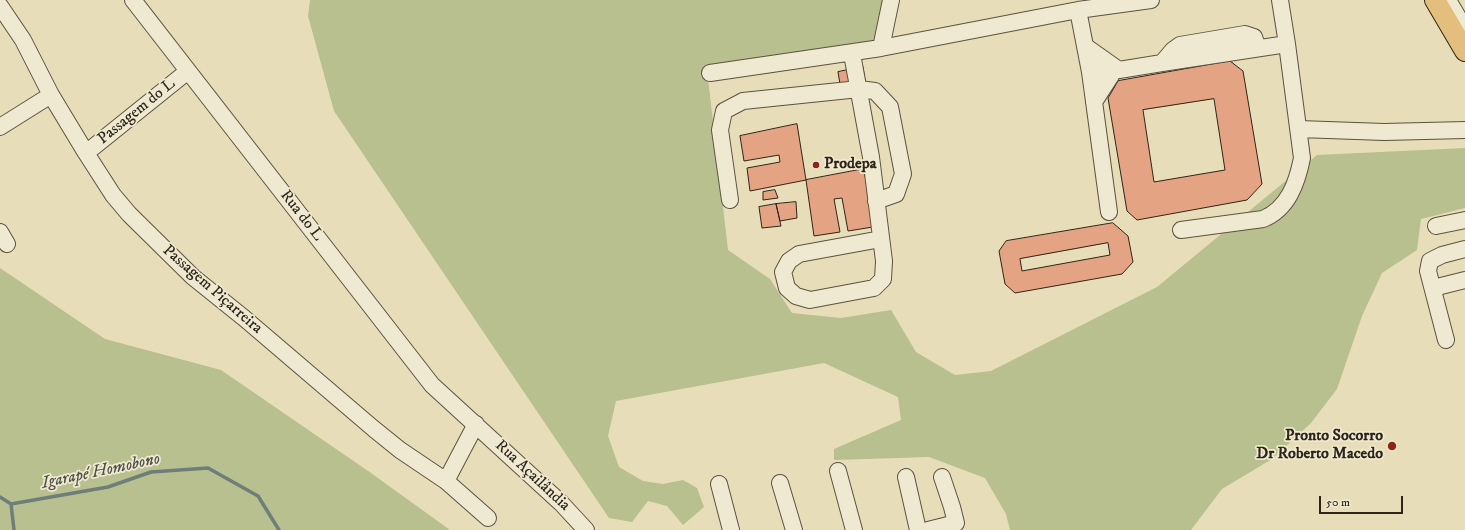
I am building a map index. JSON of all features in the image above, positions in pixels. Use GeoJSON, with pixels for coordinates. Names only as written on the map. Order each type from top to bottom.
{"type":"FeatureCollection","features":[{"type":"Feature","properties":{"kind":"main road"},"geometry":{"type":"LineString","coordinates":[[1435,0],[1465,51]]}},
{"type":"Feature","properties":{"kind":"street","name":"Rua do L"},"geometry":{"type":"LineString","coordinates":[[133,0],[432,385],[476,424]]}},
{"type":"Feature","properties":{"kind":"street"},"geometry":{"type":"LineString","coordinates":[[881,48],[891,0]]}},
{"type":"Feature","properties":{"kind":"street"},"geometry":{"type":"LineString","coordinates":[[710,73],[854,61],[881,48],[1078,10],[1151,0]]}},
{"type":"Feature","properties":{"kind":"street"},"geometry":{"type":"LineString","coordinates":[[1181,230],[1263,219],[1272,216],[1291,193],[1298,177],[1302,158],[1280,0]]}},
{"type":"Feature","properties":{"kind":"street"},"geometry":{"type":"LineString","coordinates":[[1448,0],[1465,29]]}},
{"type":"Feature","properties":{"kind":"street","name":"Passagem Piçarreira"},"geometry":{"type":"LineString","coordinates":[[0,6],[23,40],[51,95],[86,153],[113,194],[129,214],[192,277],[244,318],[395,446],[446,481],[488,518]]}},
{"type":"Feature","properties":{"kind":"street"},"geometry":{"type":"LineString","coordinates":[[1078,10],[1090,72],[1109,212]]}},
{"type":"Feature","properties":{"kind":"street"},"geometry":{"type":"LineString","coordinates":[[1090,72],[1116,70],[1287,44]]}},
{"type":"Feature","properties":{"kind":"street"},"geometry":{"type":"LineString","coordinates":[[1085,46],[1116,70]]}},
{"type":"Feature","properties":{"kind":"street"},"geometry":{"type":"LineString","coordinates":[[854,61],[871,156],[884,261],[883,279],[874,288],[810,300],[796,296],[787,288],[783,272],[789,261],[799,254],[881,239]]}},
{"type":"Feature","properties":{"kind":"street"},"geometry":{"type":"LineString","coordinates":[[1094,102],[1116,70]]}},
{"type":"Feature","properties":{"kind":"street","name":"Passagem do L"},"geometry":{"type":"LineString","coordinates":[[86,153],[188,72]]}},
{"type":"Feature","properties":{"kind":"street"},"geometry":{"type":"LineString","coordinates":[[730,200],[720,130],[724,111],[743,101],[859,88],[875,91],[890,107],[903,174],[896,194],[876,201]]}},
{"type":"Feature","properties":{"kind":"street"},"geometry":{"type":"LineString","coordinates":[[0,127],[51,95]]}},
{"type":"Feature","properties":{"kind":"street"},"geometry":{"type":"LineString","coordinates":[[1299,129],[1384,132],[1464,128]]}},
{"type":"Feature","properties":{"kind":"street"},"geometry":{"type":"LineString","coordinates":[[1436,226],[1465,220]]}},
{"type":"Feature","properties":{"kind":"street"},"geometry":{"type":"LineString","coordinates":[[1446,340],[1428,271],[1430,261],[1442,255],[1465,249]]}},
{"type":"Feature","properties":{"kind":"street"},"geometry":{"type":"LineString","coordinates":[[1433,288],[1465,280]]}},
{"type":"Feature","properties":{"kind":"street"},"geometry":{"type":"LineString","coordinates":[[446,481],[476,424]]}},
{"type":"Feature","properties":{"kind":"street","name":"Rua Açailândia"},"geometry":{"type":"LineString","coordinates":[[476,424],[561,503],[586,530]]}},
{"type":"Feature","properties":{"kind":"street"},"geometry":{"type":"LineString","coordinates":[[838,471],[854,530]]}},
{"type":"Feature","properties":{"kind":"street"},"geometry":{"type":"LineString","coordinates":[[906,477],[918,530]]}},
{"type":"Feature","properties":{"kind":"street"},"geometry":{"type":"LineString","coordinates":[[928,530],[956,523],[942,477]]}},
{"type":"Feature","properties":{"kind":"street"},"geometry":{"type":"LineString","coordinates":[[780,483],[794,530]]}},
{"type":"Feature","properties":{"kind":"street"},"geometry":{"type":"LineString","coordinates":[[719,484],[731,530]]}},
{"type":"Feature","properties":{"kind":"green space"},"geometry":{"type":"Polygon","coordinates":[[[310,0],[885,0],[874,49],[707,70],[728,250],[770,279],[792,313],[841,318],[891,310],[916,352],[955,375],[991,371],[1157,287],[1317,155],[1465,148],[1465,208],[1421,219],[1417,250],[1382,273],[1362,316],[1337,389],[1311,423],[1272,459],[1222,489],[1191,530],[1010,530],[1006,514],[985,478],[929,457],[834,460],[834,449],[901,420],[898,397],[824,363],[616,401],[608,436],[619,467],[643,481],[663,484],[683,480],[697,488],[704,507],[683,525],[667,506],[648,501],[632,522],[609,518],[334,111],[308,16],[310,0]]]}},
{"type":"Feature","properties":{"kind":"green space"},"geometry":{"type":"Polygon","coordinates":[[[0,268],[105,339],[221,370],[371,473],[450,530],[0,530],[0,268]]]}},
{"type":"Feature","properties":{"kind":"building"},"geometry":{"type":"Polygon","coordinates":[[[1230,61],[1243,71],[1262,184],[1247,200],[1137,220],[1127,211],[1108,98],[1118,81],[1230,61]],[[1214,99],[1143,110],[1154,182],[1225,170],[1214,99]]]}},
{"type":"Feature","properties":{"kind":"building"},"geometry":{"type":"Polygon","coordinates":[[[863,67],[865,80],[840,84],[838,72],[863,67]]]}},
{"type":"Feature","properties":{"kind":"building"},"geometry":{"type":"Polygon","coordinates":[[[797,124],[806,180],[750,191],[747,168],[780,162],[779,155],[744,161],[740,136],[797,124]]]}},
{"type":"Feature","properties":{"kind":"building"},"geometry":{"type":"Polygon","coordinates":[[[864,169],[873,227],[848,231],[842,198],[834,199],[840,232],[814,236],[806,180],[864,169]]]}},
{"type":"Feature","properties":{"kind":"building"},"geometry":{"type":"Polygon","coordinates":[[[775,190],[778,198],[763,200],[763,192],[775,190]]]}},
{"type":"Feature","properties":{"kind":"building"},"geometry":{"type":"Polygon","coordinates":[[[796,202],[797,218],[780,221],[776,204],[796,202]]]}},
{"type":"Feature","properties":{"kind":"building"},"geometry":{"type":"Polygon","coordinates":[[[776,204],[781,226],[762,228],[759,207],[776,204]]]}},
{"type":"Feature","properties":{"kind":"building"},"geometry":{"type":"Polygon","coordinates":[[[1113,223],[1128,236],[1133,262],[1122,274],[1015,293],[1005,284],[999,251],[1006,241],[1113,223]],[[1108,243],[1020,259],[1022,271],[1110,255],[1108,243]]]}},
{"type":"Feature","properties":{"kind":"waterway","name":"Igarapé Homobono"},"geometry":{"type":"LineString","coordinates":[[0,497],[11,504],[108,487],[151,472],[208,468],[258,496],[279,530]]}},
{"type":"Feature","properties":{"kind":"waterway"},"geometry":{"type":"LineString","coordinates":[[11,504],[14,530]]}},
{"type":"Feature","properties":{"kind":"place","name":"Prodepa"},"geometry":{"type":"Point","coordinates":[816,165]}},
{"type":"Feature","properties":{"kind":"place","name":"Pronto Socorro Dr Roberto Macedo"},"geometry":{"type":"Point","coordinates":[1392,446]}}]}
